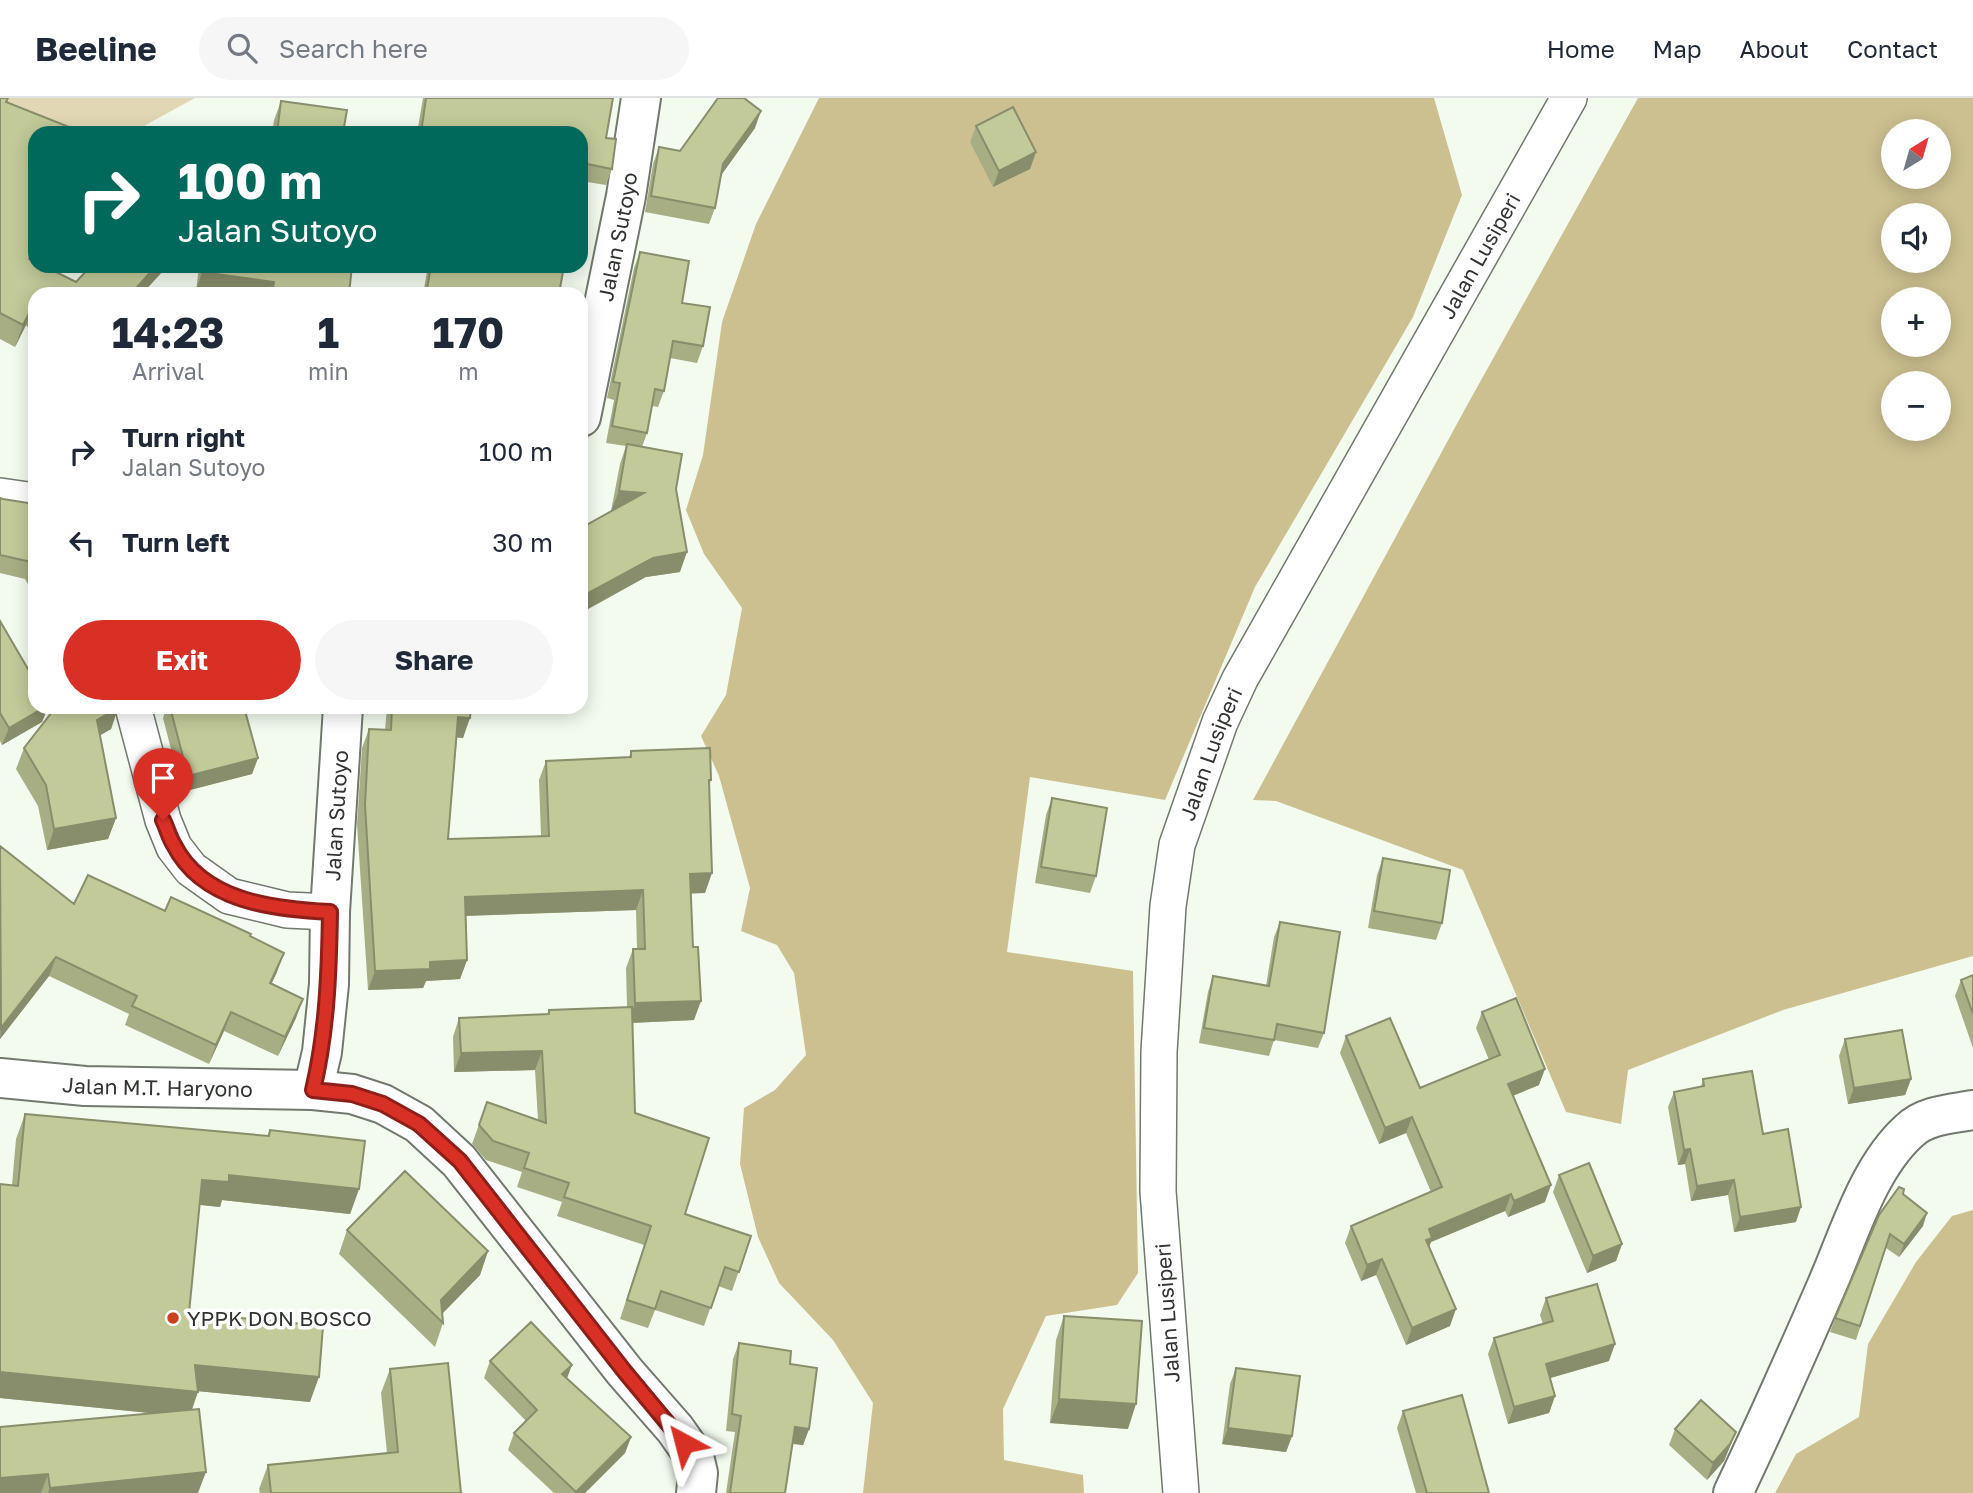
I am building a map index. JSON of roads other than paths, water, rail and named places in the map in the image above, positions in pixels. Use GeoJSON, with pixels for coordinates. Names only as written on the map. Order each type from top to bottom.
{"type":"FeatureCollection","features":[{"type":"Feature","properties":{"kind":"main road","name":"Jalan Sutoyo"},"geometry":{"type":"LineString","coordinates":[[588,383],[626,196],[641,98]]}},
{"type":"Feature","properties":{"kind":"main road","name":"Jalan Sutoyo"},"geometry":{"type":"LineString","coordinates":[[313,1090],[322,1052],[329,984],[330,912],[344,714]]}},
{"type":"Feature","properties":{"kind":"main road","name":"Jalan M.T. Haryono"},"geometry":{"type":"LineString","coordinates":[[0,1078],[85,1086],[313,1090],[352,1094],[383,1104],[419,1124],[460,1161],[625,1372],[675,1429],[694,1456],[698,1473],[696,1493]]}},
{"type":"Feature","properties":{"kind":"main road"},"geometry":{"type":"LineString","coordinates":[[1733,1493],[1788,1374],[1860,1206],[1879,1171],[1896,1144],[1924,1119],[1973,1110]]}},
{"type":"Feature","properties":{"kind":"street","name":"Jalan Lusiperi"},"geometry":{"type":"LineString","coordinates":[[1181,1493],[1158,1191],[1159,1052],[1168,906],[1177,845],[1220,722],[1240,679],[1569,98]]}},
{"type":"Feature","properties":{"kind":"street"},"geometry":{"type":"LineString","coordinates":[[0,496],[28,500]]}},
{"type":"Feature","properties":{"kind":"street"},"geometry":{"type":"LineString","coordinates":[[135,714],[163,820],[174,847],[191,869],[229,896],[287,910],[330,912]]}},
{"type":"Feature","properties":{"kind":"place","name":"YPPK DON BOSCO"},"geometry":{"type":"Point","coordinates":[173,1318]}}]}
